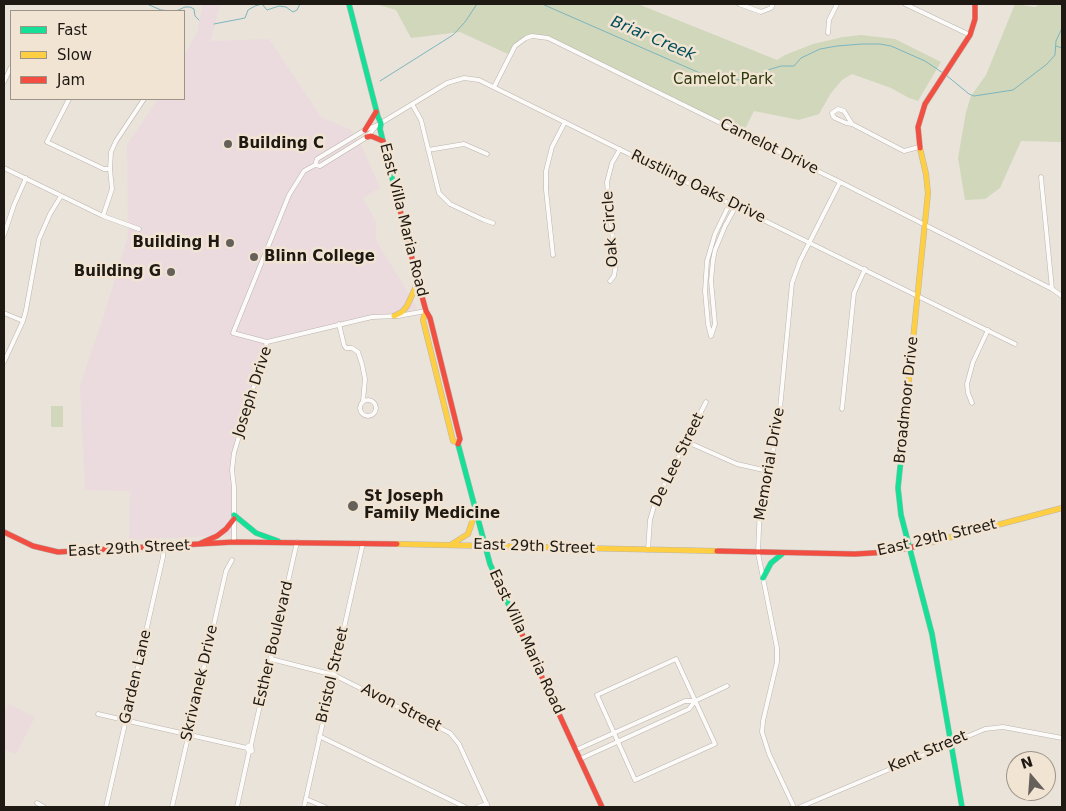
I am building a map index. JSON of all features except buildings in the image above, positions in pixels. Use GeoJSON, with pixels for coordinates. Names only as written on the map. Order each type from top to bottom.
{"type":"FeatureCollection","features":[{"type":"Feature","properties":{"kind":"main road","name":"East Villa Maria Road"},"geometry":{"type":"LineString","coordinates":[[349,4],[426,311],[423,320],[453,441],[458,443],[490,564],[602,807]]}},
{"type":"Feature","properties":{"kind":"main road","name":"Broadmoor Drive"},"geometry":{"type":"LineString","coordinates":[[962,807],[932,634],[909,548],[899,503],[898,483],[928,183],[917,131],[922,111],[970,35],[975,4]]}},
{"type":"Feature","properties":{"kind":"main road"},"geometry":{"type":"LineString","coordinates":[[365,130],[376,112]]}},
{"type":"Feature","properties":{"kind":"main road"},"geometry":{"type":"LineString","coordinates":[[367,136],[376,137],[383,141]]}},
{"type":"Feature","properties":{"kind":"main road"},"geometry":{"type":"LineString","coordinates":[[394,316],[402,312],[407,306],[418,282]]}},
{"type":"Feature","properties":{"kind":"main road","name":"East 29th Street"},"geometry":{"type":"LineString","coordinates":[[4,532],[32,546],[58,552],[234,542],[297,542],[855,554],[889,552],[909,548],[1062,508]]}},
{"type":"Feature","properties":{"kind":"main road"},"geometry":{"type":"LineString","coordinates":[[451,544],[468,534],[475,512]]}},
{"type":"Feature","properties":{"kind":"main road"},"geometry":{"type":"LineString","coordinates":[[198,545],[217,536],[226,529],[234,517],[256,533],[281,542]]}},
{"type":"Feature","properties":{"kind":"main road"},"geometry":{"type":"LineString","coordinates":[[763,578],[771,563],[784,553]]}},
{"type":"Feature","properties":{"kind":"street"},"geometry":{"type":"LineString","coordinates":[[739,4],[761,12],[771,8],[773,4]]}},
{"type":"Feature","properties":{"kind":"street"},"geometry":{"type":"LineString","coordinates":[[828,33],[829,20],[837,4]]}},
{"type":"Feature","properties":{"kind":"street"},"geometry":{"type":"LineString","coordinates":[[905,4],[970,35]]}},
{"type":"Feature","properties":{"kind":"street","name":"Camelot Drive"},"geometry":{"type":"LineString","coordinates":[[494,87],[515,46],[532,36],[548,38],[925,224],[1052,289],[1062,296]]}},
{"type":"Feature","properties":{"kind":"street"},"geometry":{"type":"LineString","coordinates":[[4,82],[10,69]]}},
{"type":"Feature","properties":{"kind":"street","name":"Rustling Oaks Drive"},"geometry":{"type":"LineString","coordinates":[[379,124],[447,83],[464,78],[479,80],[1015,344]]}},
{"type":"Feature","properties":{"kind":"street"},"geometry":{"type":"LineString","coordinates":[[68,100],[47,142],[104,170],[110,169]]}},
{"type":"Feature","properties":{"kind":"street"},"geometry":{"type":"LineString","coordinates":[[103,216],[110,201],[112,189],[111,152],[116,141],[143,100]]}},
{"type":"Feature","properties":{"kind":"street"},"geometry":{"type":"LineString","coordinates":[[412,104],[421,120],[436,185],[444,199],[467,212],[493,222]]}},
{"type":"Feature","properties":{"kind":"street"},"geometry":{"type":"LineString","coordinates":[[852,124],[844,111],[838,109],[832,113],[832,116],[835,118],[852,124],[904,151],[919,147]]}},
{"type":"Feature","properties":{"kind":"street"},"geometry":{"type":"LineString","coordinates":[[553,255],[546,190],[546,171],[552,147],[565,122]]}},
{"type":"Feature","properties":{"kind":"street"},"geometry":{"type":"LineString","coordinates":[[316,165],[317,159],[365,130],[379,124]]}},
{"type":"Feature","properties":{"kind":"street"},"geometry":{"type":"LineString","coordinates":[[266,342],[233,333],[289,195],[304,171],[316,165],[320,166],[367,136],[379,124]]}},
{"type":"Feature","properties":{"kind":"street"},"geometry":{"type":"LineString","coordinates":[[428,150],[464,144],[487,154]]}},
{"type":"Feature","properties":{"kind":"street","name":"Oak Circle"},"geometry":{"type":"LineString","coordinates":[[610,281],[614,276],[616,264],[607,182],[612,164],[620,149]]}},
{"type":"Feature","properties":{"kind":"street"},"geometry":{"type":"LineString","coordinates":[[4,168],[103,216],[139,229]]}},
{"type":"Feature","properties":{"kind":"street"},"geometry":{"type":"LineString","coordinates":[[1041,176],[1052,289]]}},
{"type":"Feature","properties":{"kind":"street"},"geometry":{"type":"LineString","coordinates":[[4,234],[26,178]]}},
{"type":"Feature","properties":{"kind":"street","name":"Memorial Drive"},"geometry":{"type":"LineString","coordinates":[[794,807],[766,746],[762,732],[762,721],[777,662],[777,648],[758,553],[760,505],[778,430],[792,283],[809,242],[840,182]]}},
{"type":"Feature","properties":{"kind":"street"},"geometry":{"type":"LineString","coordinates":[[4,362],[23,321],[39,239],[50,214],[61,196]]}},
{"type":"Feature","properties":{"kind":"street"},"geometry":{"type":"LineString","coordinates":[[730,203],[710,247],[705,281],[708,324],[711,336],[715,324],[711,281],[715,250],[736,206]]}},
{"type":"Feature","properties":{"kind":"street"},"geometry":{"type":"LineString","coordinates":[[842,409],[854,293],[865,269]]}},
{"type":"Feature","properties":{"kind":"street"},"geometry":{"type":"LineString","coordinates":[[705,281],[711,281]]}},
{"type":"Feature","properties":{"kind":"street","name":"Joseph Drive"},"geometry":{"type":"LineString","coordinates":[[234,542],[234,487],[232,470],[234,453],[266,342],[372,317],[426,311]]}},
{"type":"Feature","properties":{"kind":"street"},"geometry":{"type":"LineString","coordinates":[[4,313],[23,321]]}},
{"type":"Feature","properties":{"kind":"street"},"geometry":{"type":"LineString","coordinates":[[339,324],[346,348],[352,348],[358,352],[362,364],[365,379],[363,401],[360,407],[362,413],[367,416],[373,414],[376,408],[375,402],[363,401]]}},
{"type":"Feature","properties":{"kind":"street"},"geometry":{"type":"LineString","coordinates":[[972,403],[967,384],[973,362],[988,330]]}},
{"type":"Feature","properties":{"kind":"street","name":"De Lee Street"},"geometry":{"type":"LineString","coordinates":[[648,550],[650,520],[655,503],[706,402]]}},
{"type":"Feature","properties":{"kind":"street"},"geometry":{"type":"LineString","coordinates":[[686,441],[737,464],[768,471]]}},
{"type":"Feature","properties":{"kind":"street","name":"Esther Boulevard"},"geometry":{"type":"LineString","coordinates":[[237,807],[297,542]]}},
{"type":"Feature","properties":{"kind":"street","name":"Bristol Street"},"geometry":{"type":"LineString","coordinates":[[304,807],[363,544]]}},
{"type":"Feature","properties":{"kind":"street","name":"Garden Lane"},"geometry":{"type":"LineString","coordinates":[[106,807],[164,547]]}},
{"type":"Feature","properties":{"kind":"street","name":"Skrivanek Drive"},"geometry":{"type":"LineString","coordinates":[[172,807],[226,571],[232,560]]}},
{"type":"Feature","properties":{"kind":"street","name":"Avon Street"},"geometry":{"type":"LineString","coordinates":[[271,659],[334,675],[450,733],[459,744],[487,806]]}},
{"type":"Feature","properties":{"kind":"street"},"geometry":{"type":"LineString","coordinates":[[676,659],[715,744],[635,780],[614,733],[597,695],[676,659]]}},
{"type":"Feature","properties":{"kind":"street"},"geometry":{"type":"LineString","coordinates":[[580,759],[688,709],[695,701],[727,686]]}},
{"type":"Feature","properties":{"kind":"street"},"geometry":{"type":"LineString","coordinates":[[576,750],[685,701],[695,701]]}},
{"type":"Feature","properties":{"kind":"street"},"geometry":{"type":"LineString","coordinates":[[98,714],[249,749]]}},
{"type":"Feature","properties":{"kind":"street","name":"Kent Street"},"geometry":{"type":"LineString","coordinates":[[800,807],[982,730],[1003,727],[1062,738]]}},
{"type":"Feature","properties":{"kind":"street"},"geometry":{"type":"LineString","coordinates":[[319,736],[465,807]]}},
{"type":"Feature","properties":{"kind":"street"},"geometry":{"type":"LineString","coordinates":[[306,799],[325,807]]}},
{"type":"Feature","properties":{"kind":"street"},"geometry":{"type":"LineString","coordinates":[[37,803],[44,807]]}},
{"type":"Feature","properties":{"kind":"street"},"geometry":{"type":"LineString","coordinates":[[478,807],[487,806]]}},
{"type":"Feature","properties":{"kind":"shaded area","name":"Blinn College"},"geometry":{"type":"Polygon","coordinates":[[[203,4],[220,4],[211,41],[269,39],[321,117],[351,130],[362,147],[380,188],[363,198],[376,222],[376,240],[418,309],[267,342],[234,453],[235,535],[129,540],[130,491],[85,490],[80,386],[128,236],[127,145],[157,100],[185,100],[185,54],[197,33],[203,4]]]}},
{"type":"Feature","properties":{"kind":"shaded area"},"geometry":{"type":"Polygon","coordinates":[[[9,704],[35,717],[16,754],[4,750],[4,710],[9,704]]]}},
{"type":"Feature","properties":{"kind":"green space","name":"Camelot Park"},"geometry":{"type":"Polygon","coordinates":[[[375,4],[638,4],[777,60],[813,44],[861,35],[895,39],[941,62],[918,101],[891,88],[852,74],[842,80],[831,93],[819,114],[799,120],[754,111],[743,133],[548,38],[532,36],[520,42],[510,55],[460,32],[411,38],[396,10],[375,4]]]}},
{"type":"Feature","properties":{"kind":"green space"},"geometry":{"type":"Polygon","coordinates":[[[1015,4],[1035,7],[1040,4],[1062,4],[1062,142],[1021,141],[1000,188],[985,199],[965,200],[958,158],[966,112],[971,96],[986,75],[1015,4]]]}},
{"type":"Feature","properties":{"kind":"green space"},"geometry":{"type":"Polygon","coordinates":[[[51,406],[63,406],[63,427],[51,427],[51,406]]]}},
{"type":"Feature","properties":{"kind":"waterway","name":"Briar Creek"},"geometry":{"type":"LineString","coordinates":[[147,4],[161,10]]}},
{"type":"Feature","properties":{"kind":"waterway","name":"Briar Creek"},"geometry":{"type":"LineString","coordinates":[[214,24],[245,18],[248,10],[262,4],[267,10],[279,6],[286,7],[293,12],[297,10],[300,4]]}},
{"type":"Feature","properties":{"kind":"waterway"},"geometry":{"type":"LineString","coordinates":[[380,81],[453,35],[465,22],[477,4]]}},
{"type":"Feature","properties":{"kind":"waterway","name":"Briar Creek"},"geometry":{"type":"LineString","coordinates":[[542,4],[702,74],[725,80],[750,78],[781,66],[794,66],[801,58],[820,49],[862,44],[891,46],[925,61],[943,73]]}},
{"type":"Feature","properties":{"kind":"waterway","name":"Briar Creek"},"geometry":{"type":"LineString","coordinates":[[178,10],[190,7],[194,9],[195,16],[199,20]]}},
{"type":"Feature","properties":{"kind":"waterway","name":"Briar Creek"},"geometry":{"type":"LineString","coordinates":[[946,75],[974,96],[1013,90],[1047,64],[1055,55],[1056,41],[1062,28]]}},
{"type":"Feature","properties":{"kind":"waterway","name":"Briar Creek"},"geometry":{"type":"LineString","coordinates":[[1056,46],[1062,48]]}},
{"type":"Feature","properties":{"kind":"traffic: fast"},"geometry":{"type":"LineString","coordinates":[[349,4],[381,123],[380,129],[399,206]]}},
{"type":"Feature","properties":{"kind":"traffic: fast"},"geometry":{"type":"LineString","coordinates":[[908,389],[898,488],[901,515],[932,634],[962,807]]}},
{"type":"Feature","properties":{"kind":"traffic: fast"},"geometry":{"type":"LineString","coordinates":[[458,444],[490,564],[522,634]]}},
{"type":"Feature","properties":{"kind":"traffic: fast"},"geometry":{"type":"LineString","coordinates":[[234,515],[256,533],[278,541]]}},
{"type":"Feature","properties":{"kind":"traffic: fast"},"geometry":{"type":"LineString","coordinates":[[763,578],[771,563],[782,554]]}},
{"type":"Feature","properties":{"kind":"traffic: slow"},"geometry":{"type":"LineString","coordinates":[[908,389],[928,193],[920,148]]}},
{"type":"Feature","properties":{"kind":"traffic: slow"},"geometry":{"type":"LineString","coordinates":[[394,316],[402,312],[407,306],[418,282]]}},
{"type":"Feature","properties":{"kind":"traffic: slow"},"geometry":{"type":"LineString","coordinates":[[426,311],[423,320],[453,441],[458,443]]}},
{"type":"Feature","properties":{"kind":"traffic: slow"},"geometry":{"type":"LineString","coordinates":[[917,546],[1062,508]]}},
{"type":"Feature","properties":{"kind":"traffic: slow"},"geometry":{"type":"LineString","coordinates":[[452,544],[468,534],[475,513]]}},
{"type":"Feature","properties":{"kind":"traffic: slow"},"geometry":{"type":"LineString","coordinates":[[397,544],[717,551]]}},
{"type":"Feature","properties":{"kind":"traffic: jam"},"geometry":{"type":"LineString","coordinates":[[920,148],[918,127],[925,104],[970,35],[975,19],[975,4]]}},
{"type":"Feature","properties":{"kind":"traffic: jam"},"geometry":{"type":"LineString","coordinates":[[365,130],[376,112]]}},
{"type":"Feature","properties":{"kind":"traffic: jam"},"geometry":{"type":"LineString","coordinates":[[367,137],[371,136],[383,141]]}},
{"type":"Feature","properties":{"kind":"traffic: jam"},"geometry":{"type":"LineString","coordinates":[[399,206],[426,311],[430,318],[460,439],[458,444]]}},
{"type":"Feature","properties":{"kind":"traffic: jam"},"geometry":{"type":"LineString","coordinates":[[201,543],[217,536],[234,519]]}},
{"type":"Feature","properties":{"kind":"traffic: jam"},"geometry":{"type":"LineString","coordinates":[[4,532],[33,546],[58,552],[234,542],[397,544]]}},
{"type":"Feature","properties":{"kind":"traffic: jam"},"geometry":{"type":"LineString","coordinates":[[717,551],[855,554],[889,552],[917,546]]}},
{"type":"Feature","properties":{"kind":"traffic: jam"},"geometry":{"type":"LineString","coordinates":[[522,634],[602,807]]}},
{"type":"Feature","properties":{"kind":"place","name":"Building C"},"geometry":{"type":"Point","coordinates":[228,144]}},
{"type":"Feature","properties":{"kind":"place","name":"Building H"},"geometry":{"type":"Point","coordinates":[230,243]}},
{"type":"Feature","properties":{"kind":"place","name":"Blinn College"},"geometry":{"type":"Point","coordinates":[254,257]}},
{"type":"Feature","properties":{"kind":"place","name":"Building G"},"geometry":{"type":"Point","coordinates":[171,272]}},
{"type":"Feature","properties":{"kind":"place","name":"St Joseph Family Medicine"},"geometry":{"type":"Point","coordinates":[353,506]}}]}
